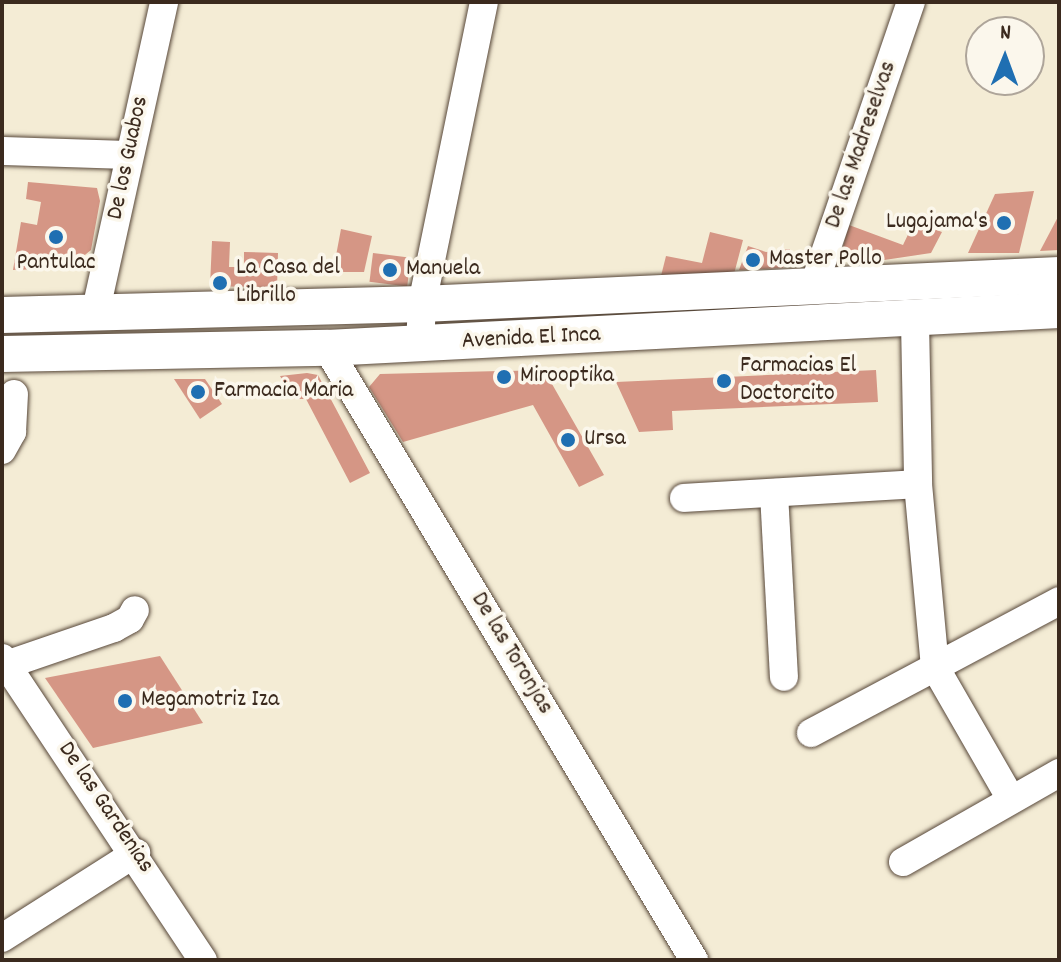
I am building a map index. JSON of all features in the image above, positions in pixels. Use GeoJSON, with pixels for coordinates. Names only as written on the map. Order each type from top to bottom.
{"type":"FeatureCollection","features":[{"type":"Feature","properties":{"kind":"main road","name":"Avenida El Inca"},"geometry":{"type":"LineString","coordinates":[[2,315],[422,304],[1059,275]]}},
{"type":"Feature","properties":{"kind":"main road","name":"Avenida El Inca"},"geometry":{"type":"LineString","coordinates":[[17,354],[327,348],[915,321],[1059,310]]}},
{"type":"Feature","properties":{"kind":"street","name":"De los Guabos"},"geometry":{"type":"LineString","coordinates":[[95,314],[164,2]]}},
{"type":"Feature","properties":{"kind":"street"},"geometry":{"type":"LineString","coordinates":[[420,344],[422,304],[484,2]]}},
{"type":"Feature","properties":{"kind":"street","name":"De las Madreselvas"},"geometry":{"type":"LineString","coordinates":[[813,288],[911,2]]}},
{"type":"Feature","properties":{"kind":"street"},"geometry":{"type":"LineString","coordinates":[[2,151],[129,155]]}},
{"type":"Feature","properties":{"kind":"street"},"geometry":{"type":"LineString","coordinates":[[915,321],[918,484],[935,667],[1011,799]]}},
{"type":"Feature","properties":{"kind":"street","name":"De las Toronjas"},"geometry":{"type":"LineString","coordinates":[[327,348],[694,960]]}},
{"type":"Feature","properties":{"kind":"street"},"geometry":{"type":"LineString","coordinates":[[2,450],[12,432],[8,397],[17,354]]}},
{"type":"Feature","properties":{"kind":"street"},"geometry":{"type":"LineString","coordinates":[[684,498],[918,484]]}},
{"type":"Feature","properties":{"kind":"street"},"geometry":{"type":"LineString","coordinates":[[774,493],[784,677]]}},
{"type":"Feature","properties":{"kind":"street"},"geometry":{"type":"LineString","coordinates":[[811,733],[1059,601]]}},
{"type":"Feature","properties":{"kind":"street"},"geometry":{"type":"LineString","coordinates":[[4,662],[114,628],[130,619],[135,610]]}},
{"type":"Feature","properties":{"kind":"street","name":"De las Gardenias"},"geometry":{"type":"LineString","coordinates":[[4,662],[136,853],[203,960]]}},
{"type":"Feature","properties":{"kind":"street"},"geometry":{"type":"LineString","coordinates":[[903,862],[1059,773]]}},
{"type":"Feature","properties":{"kind":"street"},"geometry":{"type":"LineString","coordinates":[[2,938],[136,853]]}},
{"type":"Feature","properties":{"kind":"street"},"geometry":{"type":"LineString","coordinates":[[2,946],[12,960]]}},
{"type":"Feature","properties":{"kind":"building","name":"Pantulac"},"geometry":{"type":"Polygon","coordinates":[[[28,182],[97,188],[100,201],[91,250],[69,268],[13,270],[21,222],[37,225],[41,202],[26,199],[28,182]]]}},
{"type":"Feature","properties":{"kind":"building","name":"Lugajama's"},"geometry":{"type":"Polygon","coordinates":[[[1034,191],[1019,253],[968,253],[995,194],[1034,191]]]}},
{"type":"Feature","properties":{"kind":"building"},"geometry":{"type":"Polygon","coordinates":[[[1059,215],[1059,250],[1040,251],[1059,215]]]}},
{"type":"Feature","properties":{"kind":"building"},"geometry":{"type":"Polygon","coordinates":[[[914,222],[942,232],[931,253],[851,265],[841,254],[849,225],[903,245],[914,222]]]}},
{"type":"Feature","properties":{"kind":"building"},"geometry":{"type":"Polygon","coordinates":[[[341,229],[372,236],[364,272],[333,272],[341,229]]]}},
{"type":"Feature","properties":{"kind":"building"},"geometry":{"type":"Polygon","coordinates":[[[710,232],[743,240],[734,274],[661,276],[666,256],[702,263],[710,232]]]}},
{"type":"Feature","properties":{"kind":"building"},"geometry":{"type":"Polygon","coordinates":[[[212,241],[230,242],[229,267],[244,267],[244,252],[278,253],[277,288],[210,286],[212,241]]]}},
{"type":"Feature","properties":{"kind":"building"},"geometry":{"type":"Polygon","coordinates":[[[748,246],[766,252],[790,249],[783,268],[739,270],[748,246]]]}},
{"type":"Feature","properties":{"kind":"building","name":"Manuela"},"geometry":{"type":"Polygon","coordinates":[[[373,253],[411,258],[407,286],[369,282],[373,253]]]}},
{"type":"Feature","properties":{"kind":"building"},"geometry":{"type":"Polygon","coordinates":[[[544,370],[604,475],[579,487],[533,405],[403,442],[369,387],[380,374],[544,370]]]}},
{"type":"Feature","properties":{"kind":"building"},"geometry":{"type":"Polygon","coordinates":[[[876,370],[878,402],[672,411],[673,430],[639,432],[616,382],[876,370]]]}},
{"type":"Feature","properties":{"kind":"building"},"geometry":{"type":"Polygon","coordinates":[[[318,375],[370,473],[350,483],[306,399],[294,399],[280,376],[318,375]]]}},
{"type":"Feature","properties":{"kind":"building","name":"Farmacia Maria"},"geometry":{"type":"Polygon","coordinates":[[[174,379],[205,379],[222,404],[200,419],[174,379]]]}},
{"type":"Feature","properties":{"kind":"building","name":"Megamotriz Iza"},"geometry":{"type":"Polygon","coordinates":[[[160,656],[203,723],[93,748],[45,678],[160,656]]]}},
{"type":"Feature","properties":{"kind":"place","name":"Lugajama's"},"geometry":{"type":"Point","coordinates":[1004,223]}},
{"type":"Feature","properties":{"kind":"place","name":"Pantulac"},"geometry":{"type":"Point","coordinates":[56,237]}},
{"type":"Feature","properties":{"kind":"place","name":"Master Pollo"},"geometry":{"type":"Point","coordinates":[753,260]}},
{"type":"Feature","properties":{"kind":"place","name":"Manuela"},"geometry":{"type":"Point","coordinates":[390,270]}},
{"type":"Feature","properties":{"kind":"place","name":"La Casa del Librillo"},"geometry":{"type":"Point","coordinates":[220,283]}},
{"type":"Feature","properties":{"kind":"place","name":"Mirooptika"},"geometry":{"type":"Point","coordinates":[504,377]}},
{"type":"Feature","properties":{"kind":"place","name":"Farmacias El Doctorcito"},"geometry":{"type":"Point","coordinates":[724,381]}},
{"type":"Feature","properties":{"kind":"place","name":"Farmacia Maria"},"geometry":{"type":"Point","coordinates":[198,392]}},
{"type":"Feature","properties":{"kind":"place","name":"Ursa"},"geometry":{"type":"Point","coordinates":[568,440]}},
{"type":"Feature","properties":{"kind":"place","name":"Megamotriz Iza"},"geometry":{"type":"Point","coordinates":[125,701]}}]}
